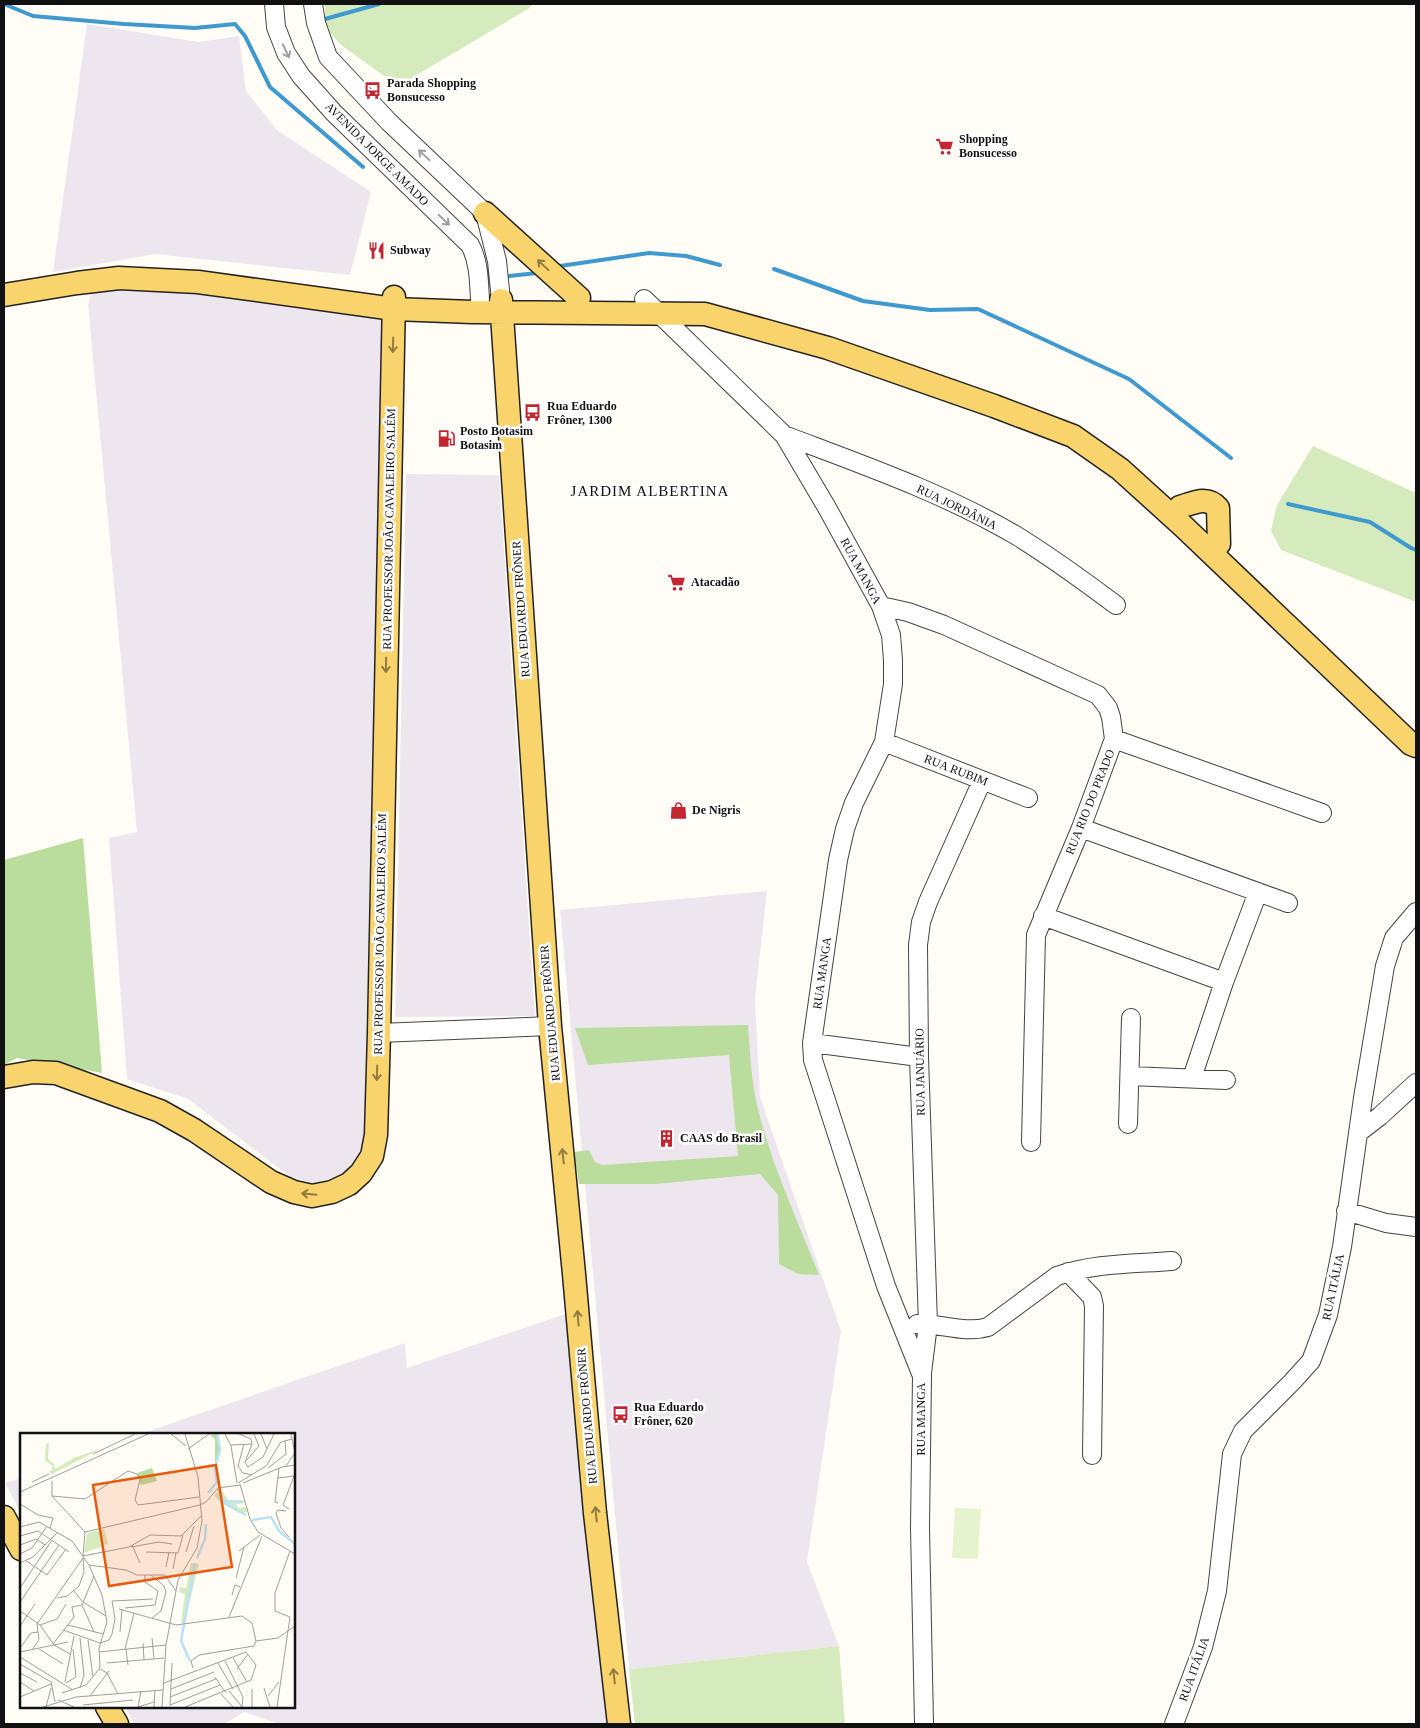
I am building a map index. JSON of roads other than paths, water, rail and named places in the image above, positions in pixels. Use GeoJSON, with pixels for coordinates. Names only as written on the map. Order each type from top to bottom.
{"type":"FeatureCollection","features":[{"type":"Feature","properties":{"kind":"main road"},"geometry":{"type":"LineString","coordinates":[[485,212],[579,298]]}},
{"type":"Feature","properties":{"kind":"main road"},"geometry":{"type":"LineString","coordinates":[[4,290],[76,274],[123,269],[162,269],[245,276],[394,303]]}},
{"type":"Feature","properties":{"kind":"main road"},"geometry":{"type":"LineString","coordinates":[[4,295],[119,278],[198,282],[394,303],[651,306],[678,300],[715,304],[780,320],[1037,413],[1086,435],[1116,456],[1180,507],[1416,729]]}},
{"type":"Feature","properties":{"kind":"main road"},"geometry":{"type":"LineString","coordinates":[[494,304],[579,298],[705,314],[828,348],[1073,436],[1120,468],[1411,744],[1416,746]]}},
{"type":"Feature","properties":{"kind":"main road","name":"RUA PROFESSOR JOÃO CAVALEIRO SALÉM"},"geometry":{"type":"LineString","coordinates":[[4,1077],[33,1072],[56,1073],[160,1111],[194,1130],[271,1182],[294,1192],[312,1196],[332,1192],[349,1184],[361,1172],[372,1156],[376,1135],[394,303]]}},
{"type":"Feature","properties":{"kind":"main road","name":"RUA EDUARDO FRÔNER"},"geometry":{"type":"LineString","coordinates":[[494,304],[550,1026],[595,1513],[619,1724]]}},
{"type":"Feature","properties":{"kind":"main road"},"geometry":{"type":"LineString","coordinates":[[4,1517],[20,1547]]}},
{"type":"Feature","properties":{"kind":"main road"},"geometry":{"type":"LineString","coordinates":[[108,1708],[117,1724]]}},
{"type":"Feature","properties":{"kind":"street","name":"AVENIDA JORGE AMADO"},"geometry":{"type":"LineString","coordinates":[[274,4],[276,27],[286,54],[301,76],[334,113],[470,245],[494,304]]}},
{"type":"Feature","properties":{"kind":"street"},"geometry":{"type":"LineString","coordinates":[[312,4],[316,23],[328,57],[389,122],[485,212],[497,260],[494,304]]}},
{"type":"Feature","properties":{"kind":"street","name":"RUA MANGA"},"geometry":{"type":"LineString","coordinates":[[651,306],[784,436],[826,506],[881,606],[891,635],[893,684],[884,742],[854,803],[845,829],[838,860],[812,1043],[813,1060],[886,1286],[922,1376],[920,1528],[924,1724]]}},
{"type":"Feature","properties":{"kind":"street","name":"RUA JORDÂNIA"},"geometry":{"type":"LineString","coordinates":[[784,436],[902,480],[965,509],[1016,536],[1062,565],[1116,605]]}},
{"type":"Feature","properties":{"kind":"street","name":"RUA RIO DO PRADO"},"geometry":{"type":"LineString","coordinates":[[881,606],[908,612],[944,625],[1098,696],[1108,708],[1111,717],[1114,740],[1081,828],[1036,935],[1030,1142]]}},
{"type":"Feature","properties":{"kind":"street"},"geometry":{"type":"LineString","coordinates":[[1114,740],[1322,813]]}},
{"type":"Feature","properties":{"kind":"street","name":"RUA RUBIM"},"geometry":{"type":"LineString","coordinates":[[884,742],[1028,798]]}},
{"type":"Feature","properties":{"kind":"street","name":"RUA JANUÁRIO"},"geometry":{"type":"LineString","coordinates":[[922,1376],[928,1324],[919,1057],[918,945],[921,922],[928,902],[982,781]]}},
{"type":"Feature","properties":{"kind":"street"},"geometry":{"type":"LineString","coordinates":[[1081,828],[1288,902]]}},
{"type":"Feature","properties":{"kind":"street"},"geometry":{"type":"LineString","coordinates":[[1192,1078],[1224,982],[1258,892]]}},
{"type":"Feature","properties":{"kind":"street","name":"RUA ITÁLIA"},"geometry":{"type":"LineString","coordinates":[[1174,1724],[1203,1647],[1217,1591],[1232,1454],[1243,1431],[1311,1361],[1328,1316],[1342,1247],[1346,1210],[1385,966],[1394,938],[1416,912]]}},
{"type":"Feature","properties":{"kind":"street"},"geometry":{"type":"LineString","coordinates":[[1043,916],[1224,982]]}},
{"type":"Feature","properties":{"kind":"street"},"geometry":{"type":"LineString","coordinates":[[1128,1124],[1130,1018]]}},
{"type":"Feature","properties":{"kind":"street"},"geometry":{"type":"LineString","coordinates":[[378,1033],[550,1026]]}},
{"type":"Feature","properties":{"kind":"street"},"geometry":{"type":"LineString","coordinates":[[812,1043],[919,1057]]}},
{"type":"Feature","properties":{"kind":"street"},"geometry":{"type":"LineString","coordinates":[[1130,1076],[1226,1080]]}},
{"type":"Feature","properties":{"kind":"street"},"geometry":{"type":"LineString","coordinates":[[1358,1133],[1416,1083]]}},
{"type":"Feature","properties":{"kind":"street"},"geometry":{"type":"LineString","coordinates":[[1346,1210],[1386,1223],[1416,1227]]}},
{"type":"Feature","properties":{"kind":"street"},"geometry":{"type":"LineString","coordinates":[[902,1325],[928,1324],[977,1330],[988,1327],[1057,1276],[1068,1272],[1086,1268],[1172,1261]]}},
{"type":"Feature","properties":{"kind":"street"},"geometry":{"type":"LineString","coordinates":[[1068,1272],[1092,1297],[1094,1306],[1092,1455]]}},
{"type":"Feature","properties":{"kind":"waterway"},"geometry":{"type":"LineString","coordinates":[[4,4],[33,16],[124,24],[195,28],[235,24],[245,36],[270,87],[363,167]]}},
{"type":"Feature","properties":{"kind":"waterway"},"geometry":{"type":"LineString","coordinates":[[325,19],[379,4]]}},
{"type":"Feature","properties":{"kind":"waterway"},"geometry":{"type":"LineString","coordinates":[[560,266],[649,253],[686,256],[720,265]]}},
{"type":"Feature","properties":{"kind":"waterway"},"geometry":{"type":"LineString","coordinates":[[774,269],[863,301],[930,310],[978,309],[1129,379],[1231,458]]}},
{"type":"Feature","properties":{"kind":"waterway"},"geometry":{"type":"LineString","coordinates":[[509,276],[537,273]]}},
{"type":"Feature","properties":{"kind":"waterway"},"geometry":{"type":"LineString","coordinates":[[1288,504],[1370,522],[1416,550]]}},
{"type":"Feature","properties":{"kind":"place","name":"Parada Shopping Bonsucesso"},"geometry":{"type":"Point","coordinates":[373,90]}},
{"type":"Feature","properties":{"kind":"place","name":"Shopping Bonsucesso"},"geometry":{"type":"Point","coordinates":[945,146]}},
{"type":"Feature","properties":{"kind":"place","name":"Subway"},"geometry":{"type":"Point","coordinates":[376,250]}},
{"type":"Feature","properties":{"kind":"place","name":"Rua Eduardo Frôner, 1300"},"geometry":{"type":"Point","coordinates":[533,413]}},
{"type":"Feature","properties":{"kind":"place","name":"Posto Botasim Botasim"},"geometry":{"type":"Point","coordinates":[446,438]}},
{"type":"Feature","properties":{"kind":"place","name":"Atacadão"},"geometry":{"type":"Point","coordinates":[677,582]}},
{"type":"Feature","properties":{"kind":"place","name":"De Nigris"},"geometry":{"type":"Point","coordinates":[678,810]}},
{"type":"Feature","properties":{"kind":"place","name":"CAAS do Brasil"},"geometry":{"type":"Point","coordinates":[666,1138]}},
{"type":"Feature","properties":{"kind":"place","name":"Rua Eduardo Frôner, 620"},"geometry":{"type":"Point","coordinates":[620,1414]}},
{"type":"Feature","properties":{"kind":"district","name":"JARDIM ALBERTINA"},"geometry":{"type":"Point","coordinates":[650,491]}}]}
